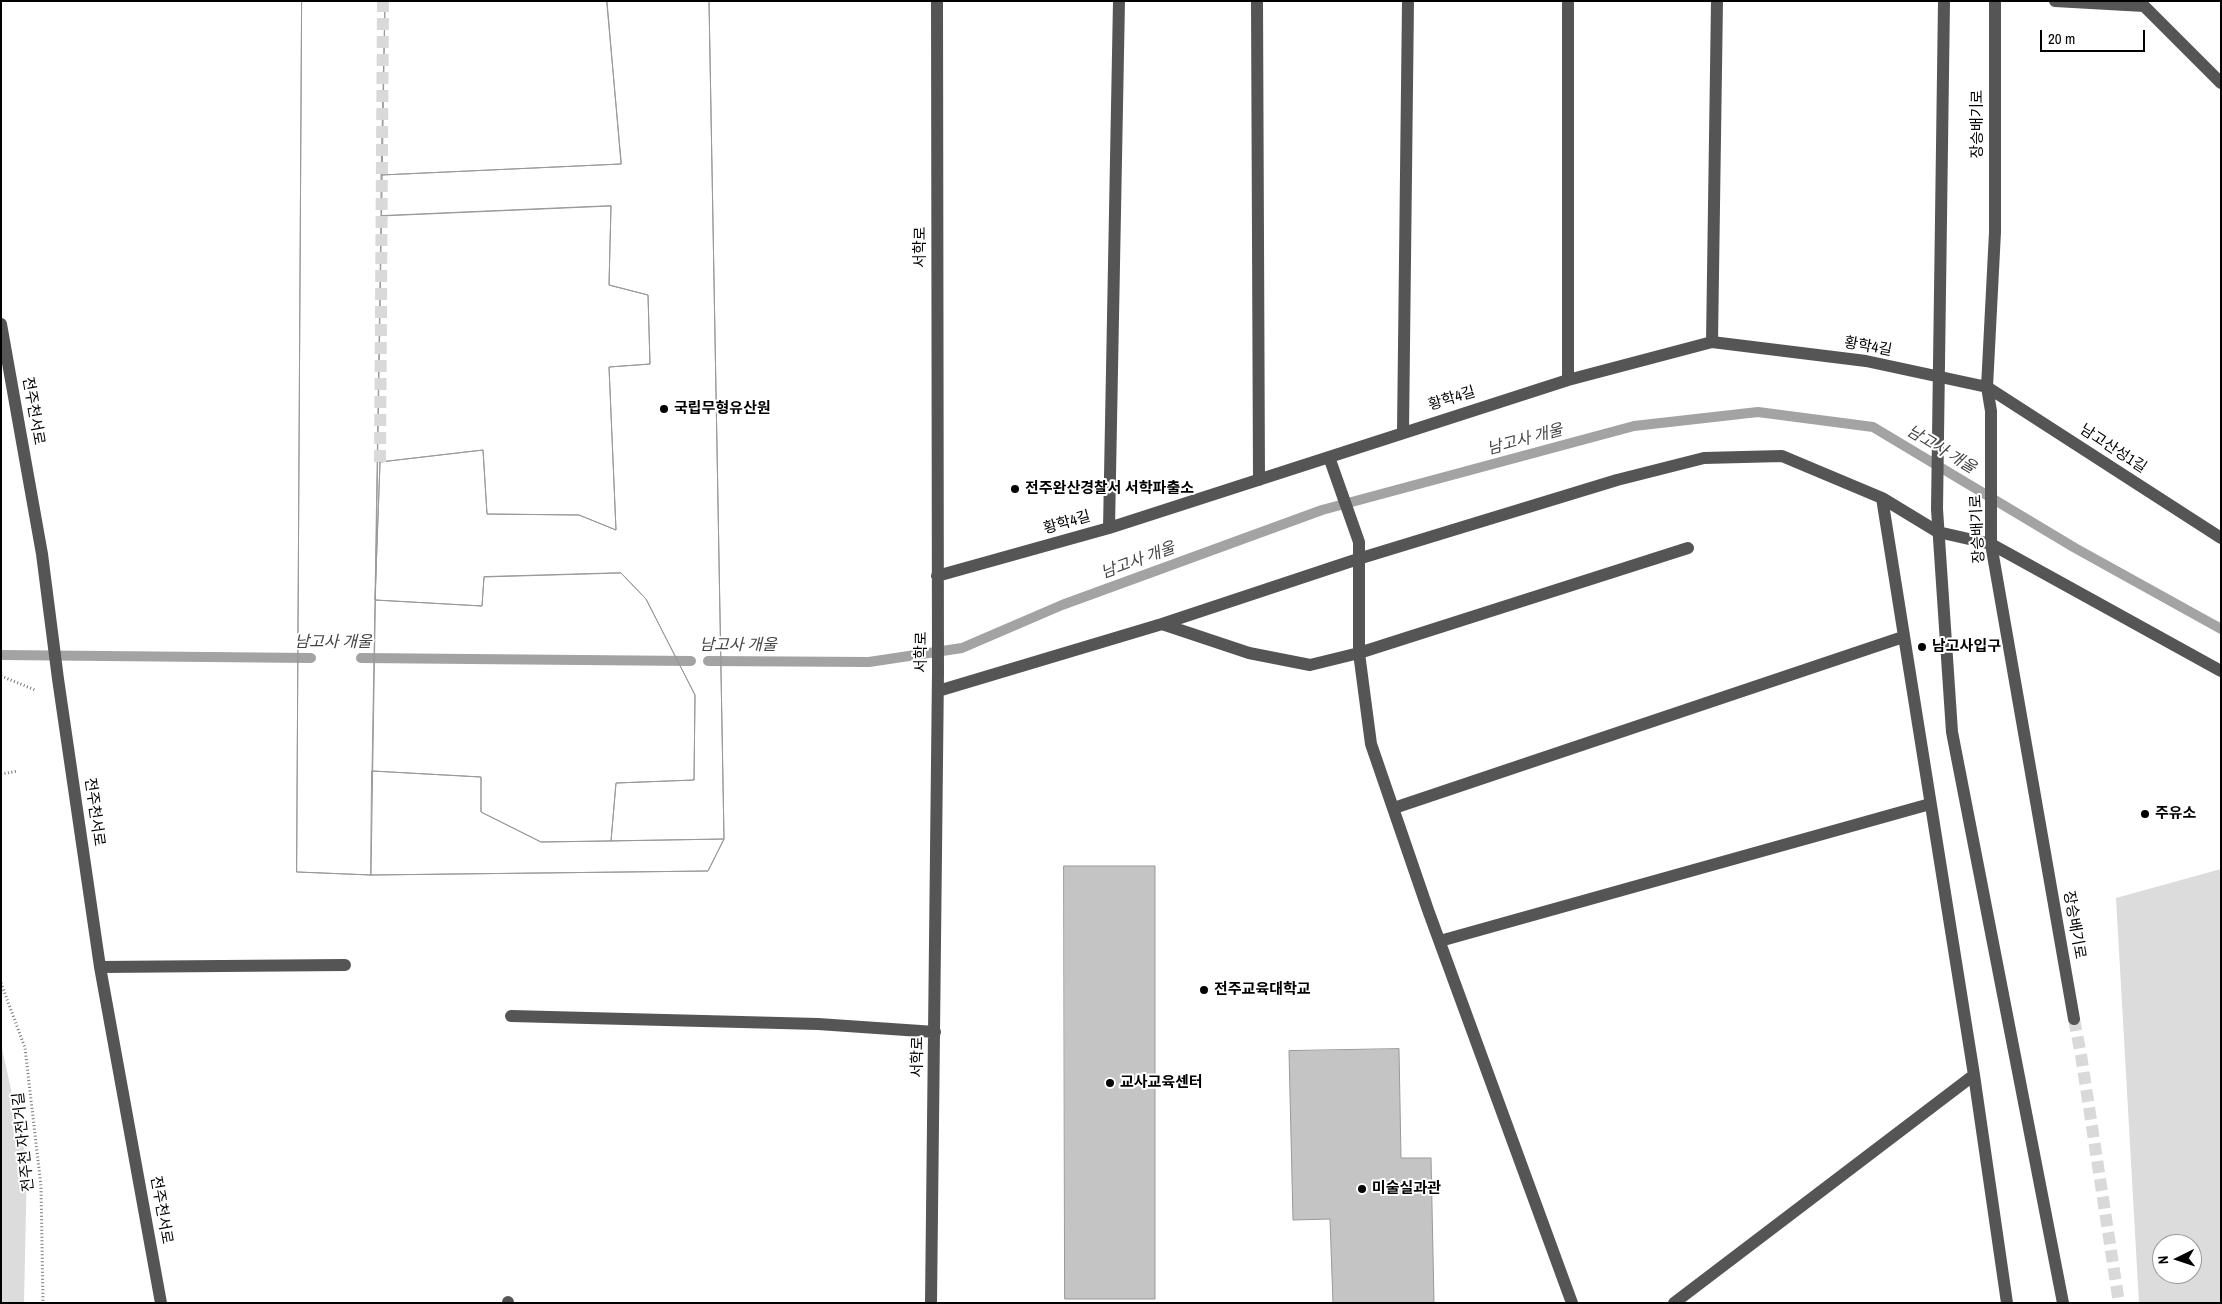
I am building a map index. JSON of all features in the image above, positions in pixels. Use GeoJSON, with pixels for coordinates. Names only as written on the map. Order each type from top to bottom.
{"type":"FeatureCollection","features":[{"type":"Feature","properties":{"kind":"street","name":"서학로"},"geometry":{"type":"LineString","coordinates":[[931,1303],[938,692],[937,1]]}},
{"type":"Feature","properties":{"kind":"street"},"geometry":{"type":"LineString","coordinates":[[1110,528],[1119,1]]}},
{"type":"Feature","properties":{"kind":"street"},"geometry":{"type":"LineString","coordinates":[[1257,1],[1259,480]]}},
{"type":"Feature","properties":{"kind":"street"},"geometry":{"type":"LineString","coordinates":[[1403,432],[1408,1]]}},
{"type":"Feature","properties":{"kind":"street"},"geometry":{"type":"LineString","coordinates":[[1568,1],[1568,380]]}},
{"type":"Feature","properties":{"kind":"street"},"geometry":{"type":"LineString","coordinates":[[1712,342],[1716,1]]}},
{"type":"Feature","properties":{"kind":"street"},"geometry":{"type":"LineString","coordinates":[[1944,1],[1937,509],[1952,732],[2063,1303]]}},
{"type":"Feature","properties":{"kind":"street","name":"장승배기로"},"geometry":{"type":"LineString","coordinates":[[1995,1],[1995,232],[1987,388],[1991,411],[1991,544],[2074,1019]]}},
{"type":"Feature","properties":{"kind":"street"},"geometry":{"type":"LineString","coordinates":[[2055,1],[2144,6],[2221,83]]}},
{"type":"Feature","properties":{"kind":"street","name":"전주천서로"},"geometry":{"type":"LineString","coordinates":[[1,324],[42,554],[58,679],[100,967],[161,1303]]}},
{"type":"Feature","properties":{"kind":"street","name":"황학4길"},"geometry":{"type":"LineString","coordinates":[[937,576],[1110,528],[1568,380],[1712,342],[1866,361],[1987,388]]}},
{"type":"Feature","properties":{"kind":"street","name":"남고산성1길"},"geometry":{"type":"LineString","coordinates":[[1987,388],[2221,538]]}},
{"type":"Feature","properties":{"kind":"street"},"geometry":{"type":"LineString","coordinates":[[938,692],[1162,624],[1358,559],[1617,480],[1704,458],[1782,456],[1882,498],[1938,532],[1991,544],[2221,671]]}},
{"type":"Feature","properties":{"kind":"street"},"geometry":{"type":"LineString","coordinates":[[1328,457],[1359,542],[1359,653],[1371,744],[1410,860],[1572,1303]]}},
{"type":"Feature","properties":{"kind":"street"},"geometry":{"type":"LineString","coordinates":[[1882,498],[1974,1075],[2008,1303]]}},
{"type":"Feature","properties":{"kind":"street"},"geometry":{"type":"LineString","coordinates":[[1162,624],[1249,653],[1310,665],[1359,653],[1688,548]]}},
{"type":"Feature","properties":{"kind":"street"},"geometry":{"type":"LineString","coordinates":[[1394,808],[1903,637]]}},
{"type":"Feature","properties":{"kind":"street"},"geometry":{"type":"LineString","coordinates":[[1440,941],[1930,804]]}},
{"type":"Feature","properties":{"kind":"street"},"geometry":{"type":"LineString","coordinates":[[100,967],[345,965]]}},
{"type":"Feature","properties":{"kind":"street"},"geometry":{"type":"LineString","coordinates":[[511,1016],[818,1024],[935,1032]]}},
{"type":"Feature","properties":{"kind":"street"},"geometry":{"type":"LineString","coordinates":[[1674,1303],[1974,1075]]}},
{"type":"Feature","properties":{"kind":"path"},"geometry":{"type":"LineString","coordinates":[[1,676],[62,700]]}},
{"type":"Feature","properties":{"kind":"path"},"geometry":{"type":"LineString","coordinates":[[1,774],[18,771]]}},
{"type":"Feature","properties":{"kind":"path","name":"전주천 자전거길"},"geometry":{"type":"LineString","coordinates":[[1,983],[25,1048],[41,1186],[43,1303]]}},
{"type":"Feature","properties":{"kind":"shaded area"},"geometry":{"type":"Polygon","coordinates":[[[2221,869],[2221,1303],[2139,1303],[2116,898],[2221,869]]]}},
{"type":"Feature","properties":{"kind":"shaded area"},"geometry":{"type":"Polygon","coordinates":[[[1,1044],[27,1162],[24,1303],[1,1303],[1,1044]]]}},
{"type":"Feature","properties":{"kind":"building","name":"국립무형유산원"},"geometry":{"type":"Polygon","coordinates":[[[302,1],[385,1],[381,175],[621,164],[607,1],[709,1],[724,839],[708,871],[371,875],[297,872],[302,1]],[[611,206],[381,216],[375,600],[380,462],[483,450],[487,514],[579,515],[616,530],[609,367],[650,364],[648,295],[609,285],[611,206]],[[621,573],[484,577],[482,606],[375,600],[372,771],[481,777],[481,812],[541,842],[611,841],[616,783],[694,780],[695,695],[646,599],[621,573]]]}},
{"type":"Feature","properties":{"kind":"building"},"geometry":{"type":"Polygon","coordinates":[[[302,1],[385,1],[371,875],[297,872],[302,1]]]}},
{"type":"Feature","properties":{"kind":"building","name":"국립무형유산원"},"geometry":{"type":"Polygon","coordinates":[[[607,1],[709,1],[724,839],[611,841],[616,783],[694,780],[695,695],[646,599],[621,573],[484,577],[482,606],[375,600],[380,462],[483,450],[487,514],[579,515],[616,530],[609,367],[650,364],[648,295],[609,285],[611,206],[381,216],[381,175],[621,164],[607,1]]]}},
{"type":"Feature","properties":{"kind":"building"},"geometry":{"type":"Polygon","coordinates":[[[372,771],[481,777],[481,812],[541,842],[724,839],[708,871],[371,875],[372,771]]]}},
{"type":"Feature","properties":{"kind":"building","name":"교사교육센터"},"geometry":{"type":"Polygon","coordinates":[[[1064,866],[1155,866],[1155,1299],[1065,1299],[1064,866]]]}},
{"type":"Feature","properties":{"kind":"building","name":"미술실과관"},"geometry":{"type":"Polygon","coordinates":[[[1399,1049],[1401,1158],[1431,1158],[1434,1303],[1333,1303],[1330,1219],[1293,1220],[1289,1051],[1399,1049]]]}},
{"type":"Feature","properties":{"kind":"waterway","name":"남고사 개울"},"geometry":{"type":"LineString","coordinates":[[708,661],[869,662],[962,648],[1062,605],[1322,510],[1634,426],[1758,412],[1873,427],[2075,548],[2221,629]]}},
{"type":"Feature","properties":{"kind":"waterway","name":"남고사 개울"},"geometry":{"type":"LineString","coordinates":[[1,655],[311,658]]}},
{"type":"Feature","properties":{"kind":"waterway","name":"남고사 개울"},"geometry":{"type":"LineString","coordinates":[[361,658],[691,661]]}},
{"type":"Feature","properties":{"kind":"tunnel"},"geometry":{"type":"LineString","coordinates":[[380,462],[383,1]]}},
{"type":"Feature","properties":{"kind":"tunnel"},"geometry":{"type":"LineString","coordinates":[[2074,1019],[2119,1303]]}},
{"type":"Feature","properties":{"kind":"place","name":"국립무형유산원"},"geometry":{"type":"Point","coordinates":[664,409]}},
{"type":"Feature","properties":{"kind":"place","name":"전주완산경찰서 서학파출소"},"geometry":{"type":"Point","coordinates":[1015,489]}},
{"type":"Feature","properties":{"kind":"place","name":"남고사입구"},"geometry":{"type":"Point","coordinates":[1922,647]}},
{"type":"Feature","properties":{"kind":"place","name":"주유소"},"geometry":{"type":"Point","coordinates":[2145,814]}},
{"type":"Feature","properties":{"kind":"place","name":"전주교육대학교"},"geometry":{"type":"Point","coordinates":[1204,990]}},
{"type":"Feature","properties":{"kind":"place","name":"교사교육센터"},"geometry":{"type":"Point","coordinates":[1110,1083]}},
{"type":"Feature","properties":{"kind":"place","name":"미술실과관"},"geometry":{"type":"Point","coordinates":[1362,1189]}}]}
